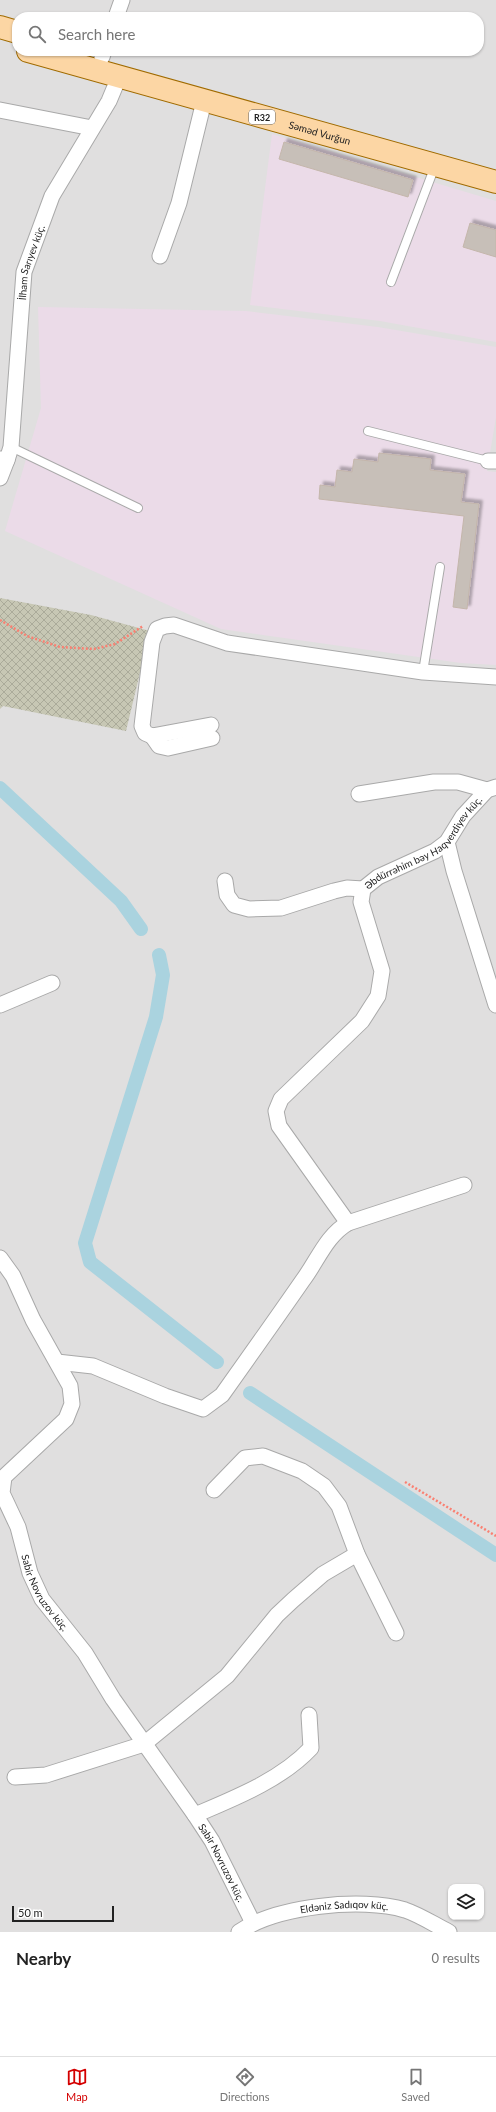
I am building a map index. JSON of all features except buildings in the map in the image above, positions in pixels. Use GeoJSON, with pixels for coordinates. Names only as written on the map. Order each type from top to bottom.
{"type":"FeatureCollection","features":[{"type":"Feature","properties":{"kind":"main road"},"geometry":{"type":"LineString","coordinates":[[0,28],[12,31]]}},
{"type":"Feature","properties":{"kind":"main road"},"geometry":{"type":"LineString","coordinates":[[0,43],[12,47]]}},
{"type":"Feature","properties":{"kind":"main road","name":"Səməd Vurğun"},"geometry":{"type":"LineString","coordinates":[[52,56],[121,70],[438,158],[496,182]]}},
{"type":"Feature","properties":{"kind":"main road","name":"Səməd Vurğun"},"geometry":{"type":"LineString","coordinates":[[100,56],[121,70],[204,101],[438,158],[496,166]]}},
{"type":"Feature","properties":{"kind":"street"},"geometry":{"type":"LineString","coordinates":[[118,12],[122,0]]}},
{"type":"Feature","properties":{"kind":"street","name":"İlham Sarıyev küç."},"geometry":{"type":"LineString","coordinates":[[0,478],[6,455],[24,272],[52,196],[109,101],[121,70]]}},
{"type":"Feature","properties":{"kind":"street"},"geometry":{"type":"LineString","coordinates":[[160,256],[179,203],[204,101]]}},
{"type":"Feature","properties":{"kind":"street"},"geometry":{"type":"LineString","coordinates":[[0,110],[92,128]]}},
{"type":"Feature","properties":{"kind":"street"},"geometry":{"type":"LineString","coordinates":[[212,731],[152,736],[145,733],[142,726],[152,642],[157,629],[174,625],[227,643],[423,672],[496,677]]}},
{"type":"Feature","properties":{"kind":"street"},"geometry":{"type":"LineString","coordinates":[[359,794],[434,782],[458,782],[492,788]]}},
{"type":"Feature","properties":{"kind":"street","name":"Əbdürrəhim bəy Haqverdiyev küç."},"geometry":{"type":"LineString","coordinates":[[348,1223],[279,1126],[276,1112],[281,1099],[362,1021],[378,996],[382,972],[361,902],[363,889],[378,877],[435,851],[447,842],[462,816],[492,788]]}},
{"type":"Feature","properties":{"kind":"street"},"geometry":{"type":"LineString","coordinates":[[447,842],[454,871],[496,1005]]}},
{"type":"Feature","properties":{"kind":"street"},"geometry":{"type":"LineString","coordinates":[[225,881],[227,895],[234,905],[249,909],[280,908],[347,888],[363,889]]}},
{"type":"Feature","properties":{"kind":"street"},"geometry":{"type":"LineString","coordinates":[[0,1005],[52,983]]}},
{"type":"Feature","properties":{"kind":"street"},"geometry":{"type":"LineString","coordinates":[[57,1362],[94,1366],[165,1396],[204,1409],[222,1395],[305,1278],[328,1241],[339,1229],[348,1223],[464,1185]]}},
{"type":"Feature","properties":{"kind":"street","name":"Sabir Novruzov küç."},"geometry":{"type":"LineString","coordinates":[[0,1258],[13,1276],[33,1320],[70,1386],[72,1404],[66,1419],[4,1477],[1,1493],[18,1527],[30,1573],[42,1599],[85,1654],[112,1698],[212,1841],[253,1923]]}},
{"type":"Feature","properties":{"kind":"street"},"geometry":{"type":"LineString","coordinates":[[214,1490],[246,1458],[263,1456],[302,1471],[324,1486],[339,1506],[356,1554],[396,1633]]}},
{"type":"Feature","properties":{"kind":"street"},"geometry":{"type":"LineString","coordinates":[[15,1777],[46,1775],[144,1744],[227,1676],[277,1615],[293,1600],[323,1574],[356,1554]]}},
{"type":"Feature","properties":{"kind":"street"},"geometry":{"type":"LineString","coordinates":[[195,1815],[246,1793],[301,1759],[311,1748],[309,1715]]}},
{"type":"Feature","properties":{"kind":"street","name":"Eldəniz Sadıqov küç."},"geometry":{"type":"LineString","coordinates":[[239,1932],[253,1923],[300,1910],[338,1904],[376,1904],[406,1911],[449,1932]]}},
{"type":"Feature","properties":{"kind":"lane"},"geometry":{"type":"LineString","coordinates":[[391,282],[438,158]]}},
{"type":"Feature","properties":{"kind":"lane"},"geometry":{"type":"LineString","coordinates":[[368,431],[492,461]]}},
{"type":"Feature","properties":{"kind":"lane"},"geometry":{"type":"LineString","coordinates":[[6,455],[138,508]]}},
{"type":"Feature","properties":{"kind":"lane"},"geometry":{"type":"LineString","coordinates":[[423,672],[440,566]]}},
{"type":"Feature","properties":{"kind":"path"},"geometry":{"type":"LineString","coordinates":[[0,620],[26,636],[60,647],[94,649],[115,644],[142,626],[157,629]]}},
{"type":"Feature","properties":{"kind":"path"},"geometry":{"type":"LineString","coordinates":[[405,1482],[496,1536]]}},
{"type":"Feature","properties":{"kind":"shaded area"},"geometry":{"type":"Polygon","coordinates":[[[0,0],[496,0],[496,1932],[0,1932],[0,0]]]}},
{"type":"Feature","properties":{"kind":"shaded area"},"geometry":{"type":"Polygon","coordinates":[[[272,134],[496,201],[496,342],[380,321],[250,305],[272,134]]]}},
{"type":"Feature","properties":{"kind":"shaded area"},"geometry":{"type":"Polygon","coordinates":[[[38,307],[246,311],[378,327],[496,347],[496,417],[487,471],[496,472],[496,665],[461,663],[221,629],[5,531],[41,408],[38,307]]]}},
{"type":"Feature","properties":{"kind":"shaded area"},"geometry":{"type":"Polygon","coordinates":[[[0,598],[91,615],[150,631],[126,731],[3,706],[0,709],[0,598]]]}},
{"type":"Feature","properties":{"kind":"waterway"},"geometry":{"type":"LineString","coordinates":[[0,788],[121,901],[141,929]]}},
{"type":"Feature","properties":{"kind":"waterway"},"geometry":{"type":"LineString","coordinates":[[159,955],[163,975],[156,1017],[85,1243],[90,1262],[217,1362]]}},
{"type":"Feature","properties":{"kind":"waterway"},"geometry":{"type":"LineString","coordinates":[[250,1393],[496,1555]]}}]}
